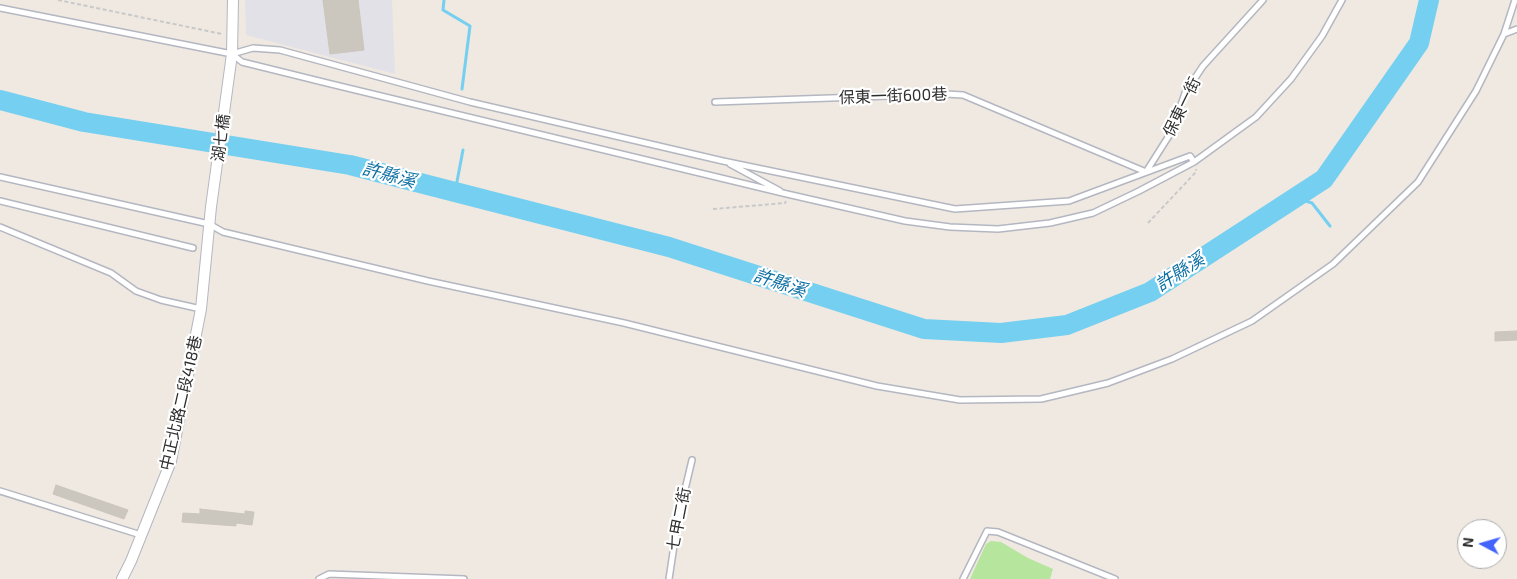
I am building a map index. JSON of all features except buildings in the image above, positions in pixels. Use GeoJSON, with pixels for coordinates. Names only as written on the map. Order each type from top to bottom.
{"type":"FeatureCollection","features":[{"type":"Feature","properties":{"kind":"street","name":"湖七橋"},"geometry":{"type":"LineString","coordinates":[[209,224],[232,54],[233,0]]}},
{"type":"Feature","properties":{"kind":"street","name":"中正北路二段418巷"},"geometry":{"type":"LineString","coordinates":[[122,579],[171,460],[201,309],[209,224]]}},
{"type":"Feature","properties":{"kind":"lane","name":"保東一街"},"geometry":{"type":"LineString","coordinates":[[1146,172],[1172,132],[1185,93],[1204,66],[1263,0]]}},
{"type":"Feature","properties":{"kind":"lane"},"geometry":{"type":"LineString","coordinates":[[232,54],[242,62],[304,78],[905,221],[950,227],[998,228],[1050,223],[1093,212],[1139,191],[1194,162],[1256,118],[1296,72],[1322,36],[1342,0]]}},
{"type":"Feature","properties":{"kind":"lane"},"geometry":{"type":"LineString","coordinates":[[0,177],[209,224],[223,232],[288,248],[428,281],[624,323],[877,386],[960,400],[1041,400],[1108,383],[1172,359],[1252,321],[1333,264],[1418,182],[1476,91],[1504,34],[1515,0]]}},
{"type":"Feature","properties":{"kind":"lane"},"geometry":{"type":"LineString","coordinates":[[0,8],[232,54],[253,48],[280,50],[470,102],[723,161],[955,209],[1069,201],[1190,156],[1194,162]]}},
{"type":"Feature","properties":{"kind":"lane"},"geometry":{"type":"LineString","coordinates":[[1504,34],[1517,28]]}},
{"type":"Feature","properties":{"kind":"lane","name":"保東一街600巷"},"geometry":{"type":"LineString","coordinates":[[715,102],[963,95],[1146,172]]}},
{"type":"Feature","properties":{"kind":"lane"},"geometry":{"type":"LineString","coordinates":[[723,161],[787,194]]}},
{"type":"Feature","properties":{"kind":"lane"},"geometry":{"type":"LineString","coordinates":[[0,201],[193,248]]}},
{"type":"Feature","properties":{"kind":"lane"},"geometry":{"type":"LineString","coordinates":[[0,227],[111,273],[136,291],[161,300],[201,309]]}},
{"type":"Feature","properties":{"kind":"lane","name":"七甲二街"},"geometry":{"type":"LineString","coordinates":[[669,579],[678,519],[692,460]]}},
{"type":"Feature","properties":{"kind":"lane"},"geometry":{"type":"LineString","coordinates":[[0,492],[141,536]]}},
{"type":"Feature","properties":{"kind":"lane"},"geometry":{"type":"LineString","coordinates":[[963,579],[987,531],[998,532],[1115,579]]}},
{"type":"Feature","properties":{"kind":"lane"},"geometry":{"type":"LineString","coordinates":[[319,579],[329,574],[464,579]]}},
{"type":"Feature","properties":{"kind":"path"},"geometry":{"type":"LineString","coordinates":[[58,0],[224,34]]}},
{"type":"Feature","properties":{"kind":"path"},"geometry":{"type":"LineString","coordinates":[[1148,223],[1196,172],[1194,162]]}},
{"type":"Feature","properties":{"kind":"path"},"geometry":{"type":"LineString","coordinates":[[713,209],[785,203],[787,194]]}},
{"type":"Feature","properties":{"kind":"shaded area"},"geometry":{"type":"Polygon","coordinates":[[[245,0],[392,0],[395,74],[246,35],[245,0]]]}},
{"type":"Feature","properties":{"kind":"green space"},"geometry":{"type":"Polygon","coordinates":[[[991,541],[1001,542],[1028,558],[1053,569],[1050,579],[970,579],[986,544],[991,541]]]}},
{"type":"Feature","properties":{"kind":"waterway"},"geometry":{"type":"LineString","coordinates":[[444,0],[443,10],[470,26],[462,89]]}},
{"type":"Feature","properties":{"kind":"waterway","name":"許縣溪"},"geometry":{"type":"LineString","coordinates":[[0,100],[84,122],[350,165],[669,247],[924,329],[1001,333],[1067,325],[1150,292],[1324,179],[1419,43],[1429,0]]}},
{"type":"Feature","properties":{"kind":"waterway"},"geometry":{"type":"LineString","coordinates":[[455,192],[463,150]]}},
{"type":"Feature","properties":{"kind":"waterway"},"geometry":{"type":"LineString","coordinates":[[1295,198],[1312,203],[1330,226]]}}]}
